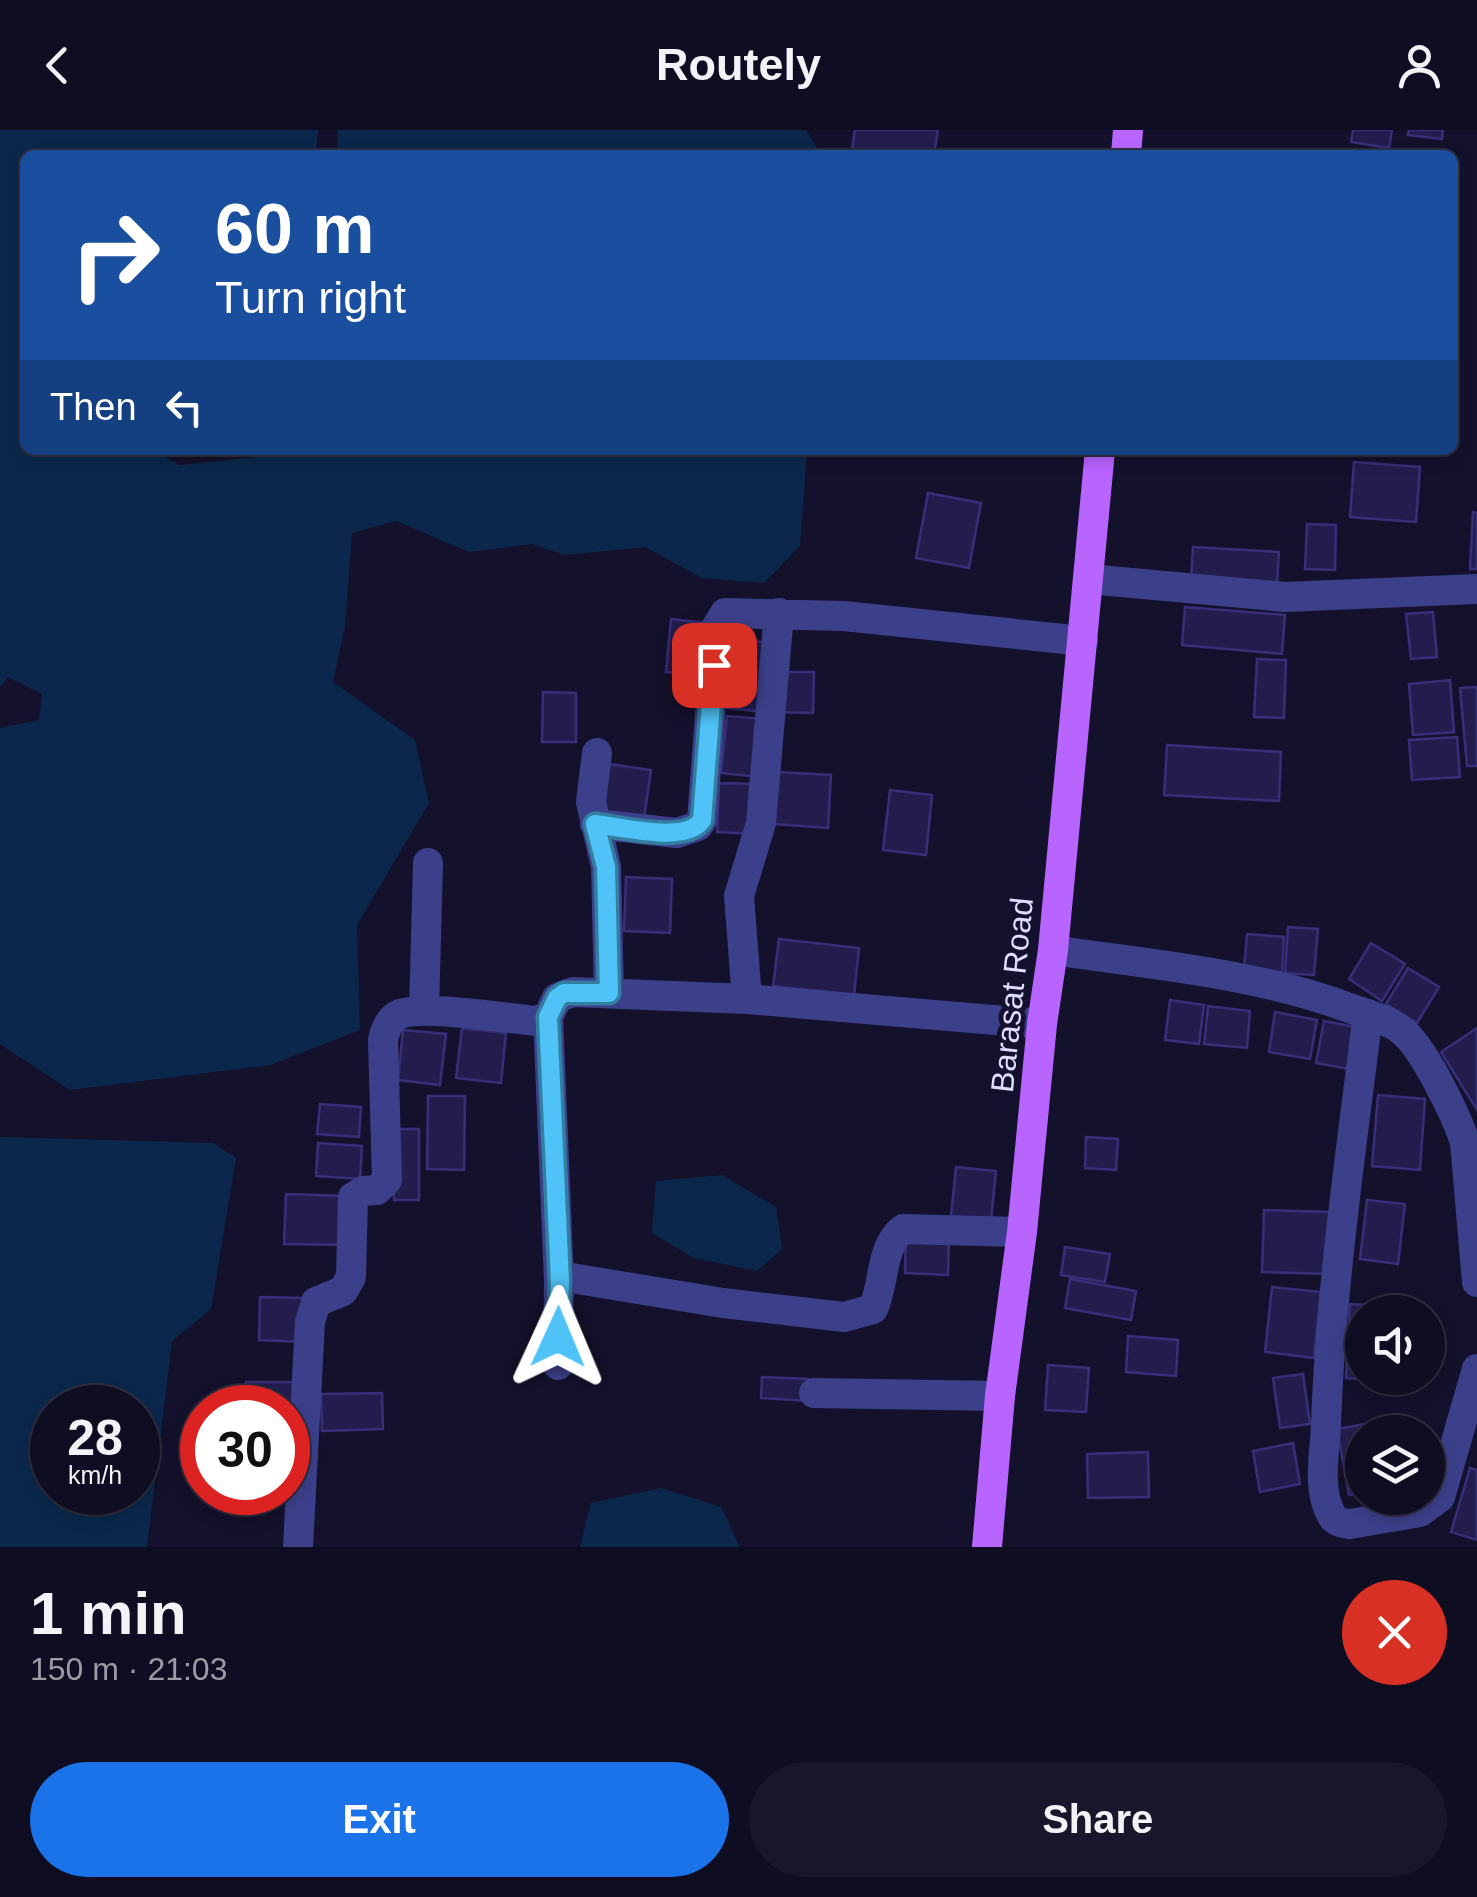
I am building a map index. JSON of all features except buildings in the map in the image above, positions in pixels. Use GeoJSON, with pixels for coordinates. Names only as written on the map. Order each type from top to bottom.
{"type":"FeatureCollection","features":[{"type":"Feature","properties":{"kind":"main road","name":"Barasat Road"},"geometry":{"type":"LineString","coordinates":[[987,1547],[1000,1396],[1053,950],[1100,455]]}},
{"type":"Feature","properties":{"kind":"street"},"geometry":{"type":"LineString","coordinates":[[1088,578],[1284,597],[1477,589]]}},
{"type":"Feature","properties":{"kind":"street"},"geometry":{"type":"LineString","coordinates":[[595,824],[677,834],[698,826],[702,820],[720,618],[736,610],[904,621],[1084,642]]}},
{"type":"Feature","properties":{"kind":"street"},"geometry":{"type":"LineString","coordinates":[[747,999],[739,896],[761,823],[779,613]]}},
{"type":"Feature","properties":{"kind":"street"},"geometry":{"type":"LineString","coordinates":[[597,752],[591,802],[606,867],[609,993]]}},
{"type":"Feature","properties":{"kind":"street"},"geometry":{"type":"LineString","coordinates":[[424,1012],[428,863]]}},
{"type":"Feature","properties":{"kind":"street"},"geometry":{"type":"LineString","coordinates":[[1053,950],[1279,985],[1368,1014],[1402,1030],[1414,1042],[1459,1122],[1469,1161],[1477,1282]]}},
{"type":"Feature","properties":{"kind":"street"},"geometry":{"type":"LineString","coordinates":[[558,1365],[559,1276],[548,1017],[557,998],[564,993],[747,999],[1042,1024]]}},
{"type":"Feature","properties":{"kind":"street"},"geometry":{"type":"LineString","coordinates":[[298,1547],[314,1306],[322,1298],[344,1291],[351,1277],[353,1197],[377,1190],[387,1180],[384,1032],[398,1015],[424,1012],[536,1021],[548,1017]]}},
{"type":"Feature","properties":{"kind":"street"},"geometry":{"type":"LineString","coordinates":[[1368,1014],[1328,1362],[1324,1486],[1331,1516],[1350,1524],[1420,1512],[1440,1498],[1477,1369]]}},
{"type":"Feature","properties":{"kind":"street"},"geometry":{"type":"LineString","coordinates":[[559,1276],[723,1303],[844,1317],[873,1309],[880,1294],[889,1244],[903,1228],[1022,1232]]}},
{"type":"Feature","properties":{"kind":"street"},"geometry":{"type":"LineString","coordinates":[[814,1393],[1000,1396]]}},
{"type":"Feature","properties":{"kind":"water"},"geometry":{"type":"Polygon","coordinates":[[[0,130],[318,130],[316,150],[20,150],[20,455],[161,455],[180,465],[257,455],[807,455],[800,546],[764,583],[702,578],[645,547],[564,555],[532,544],[469,552],[396,521],[352,533],[345,626],[333,682],[415,740],[429,803],[357,925],[360,1030],[270,1065],[70,1090],[0,1044],[0,728],[39,720],[42,694],[8,677],[0,687],[0,130]]]}},
{"type":"Feature","properties":{"kind":"water"},"geometry":{"type":"Polygon","coordinates":[[[338,130],[806,130],[818,150],[337,150],[338,130]]]}},
{"type":"Feature","properties":{"kind":"water"},"geometry":{"type":"Polygon","coordinates":[[[0,1137],[213,1143],[236,1158],[211,1309],[172,1341],[160,1440],[160,1385],[30,1385],[30,1515],[151,1515],[147,1547],[0,1547],[0,1137]]]}},
{"type":"Feature","properties":{"kind":"water"},"geometry":{"type":"Polygon","coordinates":[[[722,1175],[776,1207],[782,1249],[757,1271],[694,1258],[652,1233],[656,1181],[722,1175]]]}},
{"type":"Feature","properties":{"kind":"water"},"geometry":{"type":"Polygon","coordinates":[[[661,1488],[721,1507],[740,1547],[580,1547],[591,1503],[661,1488]]]}},
{"type":"Feature","properties":{"kind":"route"},"geometry":{"type":"LineString","coordinates":[[558,1337],[560,1282],[548,1017],[554,1002],[564,993],[609,993],[606,867],[595,824],[677,834],[690,831],[702,820],[714,665]]}}]}
